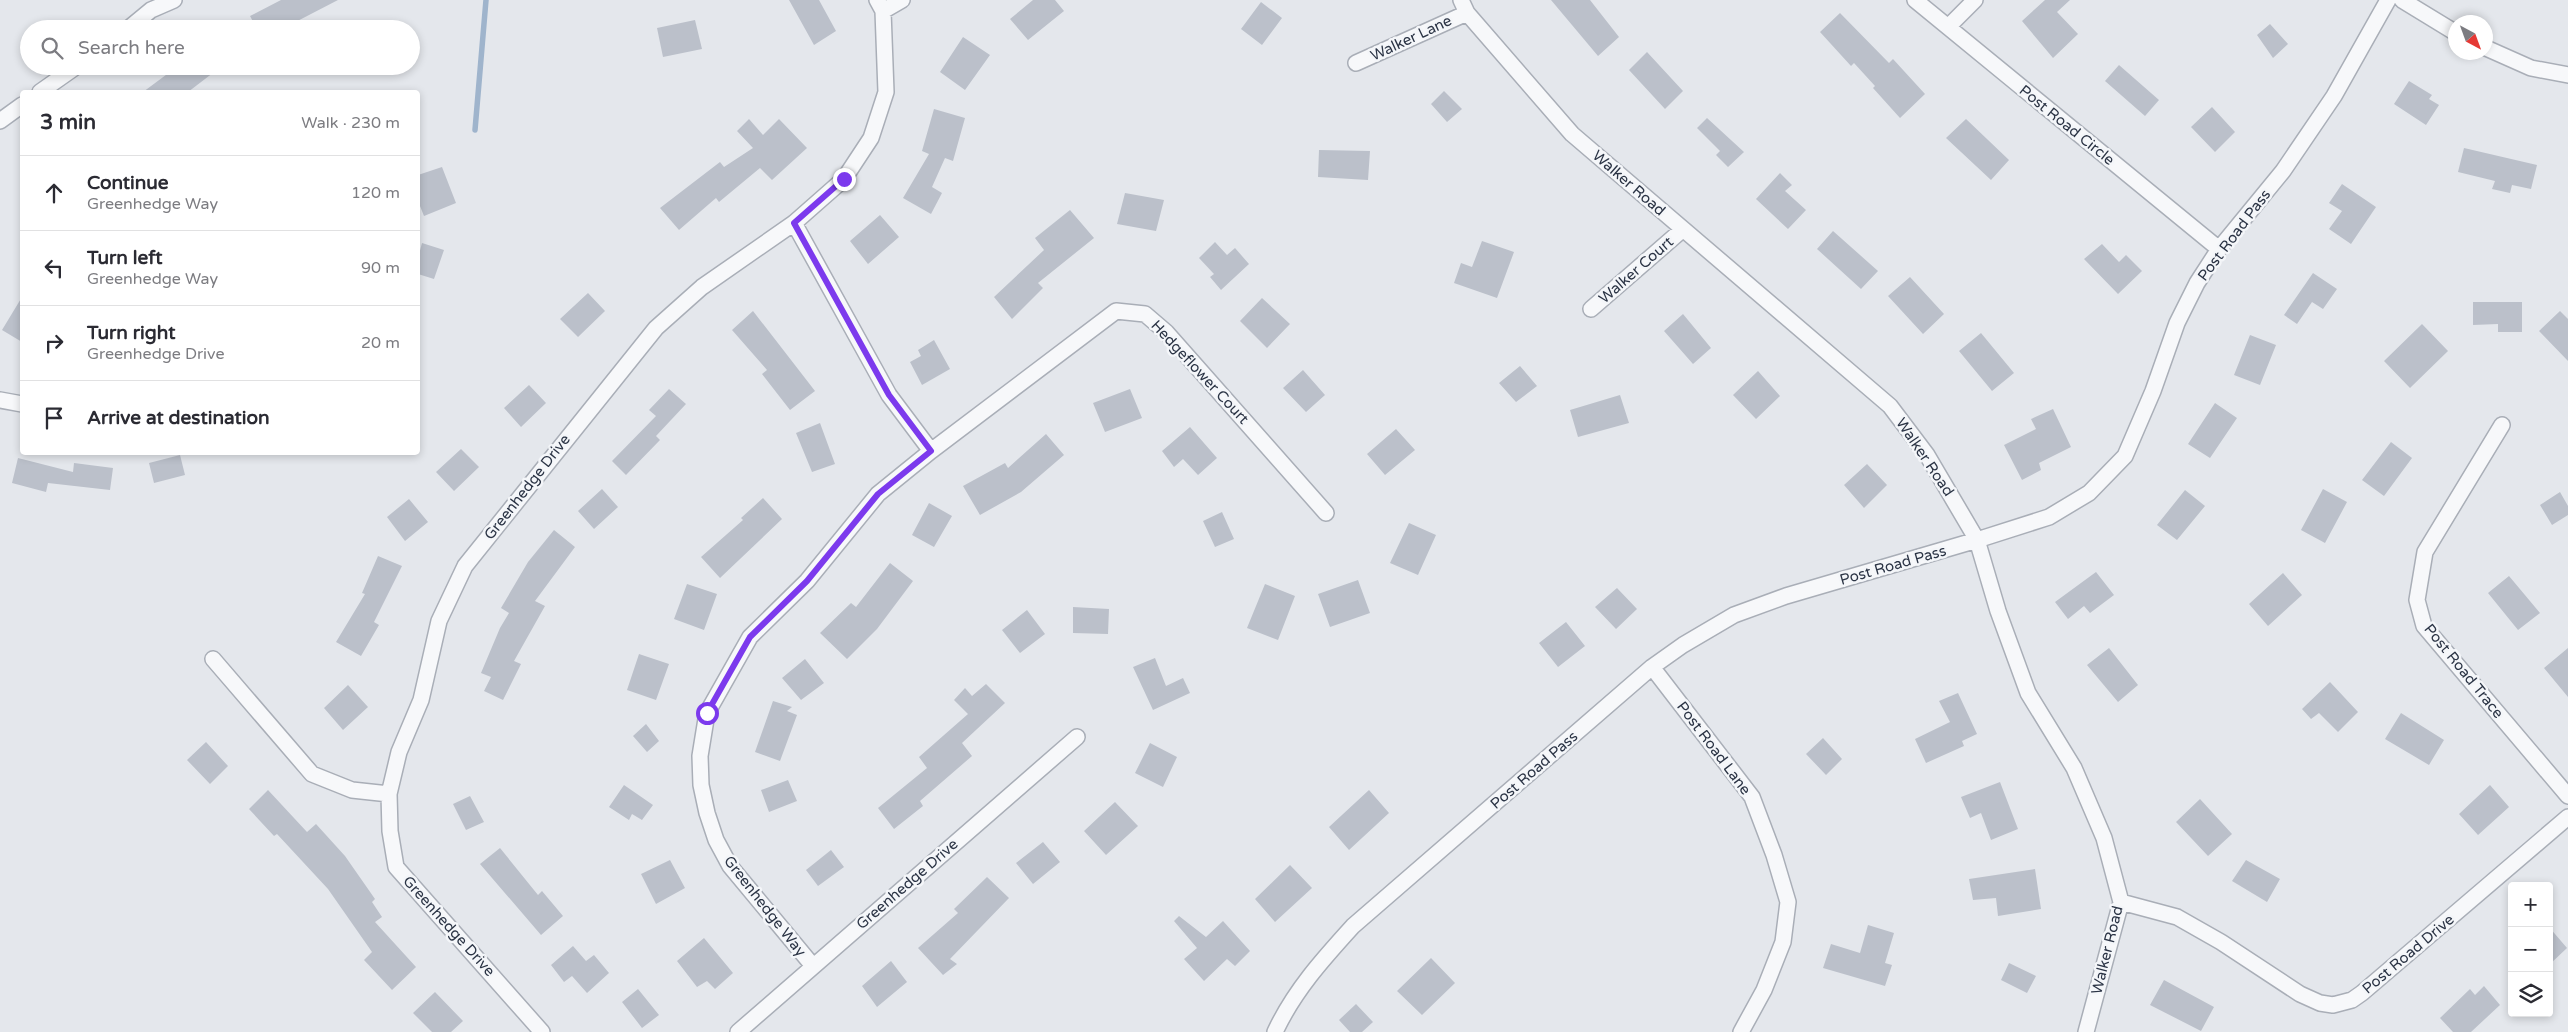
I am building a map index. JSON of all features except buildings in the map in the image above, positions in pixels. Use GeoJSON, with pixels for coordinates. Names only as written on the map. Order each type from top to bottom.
{"type":"FeatureCollection","features":[{"type":"Feature","properties":{"kind":"street"},"geometry":{"type":"LineString","coordinates":[[136,20],[148,5],[174,0]]}},
{"type":"Feature","properties":{"kind":"street"},"geometry":{"type":"LineString","coordinates":[[880,5],[902,0]]}},
{"type":"Feature","properties":{"kind":"street","name":"Post Road Circle"},"geometry":{"type":"LineString","coordinates":[[1915,0],[2219,249]]}},
{"type":"Feature","properties":{"kind":"street"},"geometry":{"type":"LineString","coordinates":[[1948,27],[1976,0]]}},
{"type":"Feature","properties":{"kind":"street","name":"Post Road Pass"},"geometry":{"type":"LineString","coordinates":[[1275,1032],[1284,1012],[1317,965],[1353,926],[1652,667],[1682,645],[1734,615],[1786,596],[1978,540],[2049,517],[2089,493],[2125,456],[2153,391],[2177,323],[2197,283],[2219,249],[2282,171],[2334,96],[2388,0]]}},
{"type":"Feature","properties":{"kind":"street"},"geometry":{"type":"LineString","coordinates":[[2402,0],[2448,28]]}},
{"type":"Feature","properties":{"kind":"street","name":"Greenhedge Drive"},"geometry":{"type":"LineString","coordinates":[[542,1032],[396,867],[390,831],[389,794],[399,752],[421,700],[439,621],[465,566],[656,328],[702,287],[794,223],[844,179],[871,138],[886,92],[880,5]]}},
{"type":"Feature","properties":{"kind":"street","name":"Walker Lane"},"geometry":{"type":"LineString","coordinates":[[1356,63],[1464,6]]}},
{"type":"Feature","properties":{"kind":"street","name":"Walker Road"},"geometry":{"type":"LineString","coordinates":[[1464,6],[1572,134],[1890,406],[1927,455],[1978,540],[1998,611],[2028,693],[2074,768],[2104,838],[2121,902],[2086,1032]]}},
{"type":"Feature","properties":{"kind":"street"},"geometry":{"type":"LineString","coordinates":[[2493,51],[2531,68],[2568,75]]}},
{"type":"Feature","properties":{"kind":"street"},"geometry":{"type":"LineString","coordinates":[[43,90],[64,75]]}},
{"type":"Feature","properties":{"kind":"street"},"geometry":{"type":"LineString","coordinates":[[0,121],[20,106]]}},
{"type":"Feature","properties":{"kind":"street"},"geometry":{"type":"LineString","coordinates":[[794,223],[889,395],[931,451]]}},
{"type":"Feature","properties":{"kind":"street","name":"Walker Court"},"geometry":{"type":"LineString","coordinates":[[1591,310],[1682,230]]}},
{"type":"Feature","properties":{"kind":"street","name":"Hedgeflower Court"},"geometry":{"type":"LineString","coordinates":[[931,451],[1116,311],[1144,314],[1166,332],[1230,402],[1326,513]]}},
{"type":"Feature","properties":{"kind":"street"},"geometry":{"type":"LineString","coordinates":[[0,400],[20,404]]}},
{"type":"Feature","properties":{"kind":"street","name":"Post Road Trace"},"geometry":{"type":"LineString","coordinates":[[2502,425],[2425,552],[2417,600],[2424,626],[2568,796]]}},
{"type":"Feature","properties":{"kind":"street","name":"Greenhedge Way"},"geometry":{"type":"LineString","coordinates":[[813,966],[730,866],[716,840],[707,813],[702,785],[700,756],[707,713],[750,637],[807,581],[878,494],[931,451]]}},
{"type":"Feature","properties":{"kind":"street"},"geometry":{"type":"LineString","coordinates":[[213,658],[312,774],[352,790],[389,794]]}},
{"type":"Feature","properties":{"kind":"street","name":"Post Road Lane"},"geometry":{"type":"LineString","coordinates":[[1652,667],[1752,797],[1774,855],[1788,902],[1783,942],[1764,990],[1741,1032]]}},
{"type":"Feature","properties":{"kind":"street","name":"Greenhedge Drive"},"geometry":{"type":"LineString","coordinates":[[738,1032],[1077,737]]}},
{"type":"Feature","properties":{"kind":"street","name":"Post Road Drive"},"geometry":{"type":"LineString","coordinates":[[2121,902],[2177,917],[2221,942],[2300,994],[2320,1003],[2334,1005],[2352,1000],[2362,993],[2568,817]]}},
{"type":"Feature","properties":{"kind":"waterway"},"geometry":{"type":"LineString","coordinates":[[475,130],[486,0]]}},
{"type":"Feature","properties":{"kind":"route"},"geometry":{"type":"LineString","coordinates":[[707,713],[750,637],[807,581],[878,494],[931,451],[889,395],[794,223],[844,179]]}}]}
